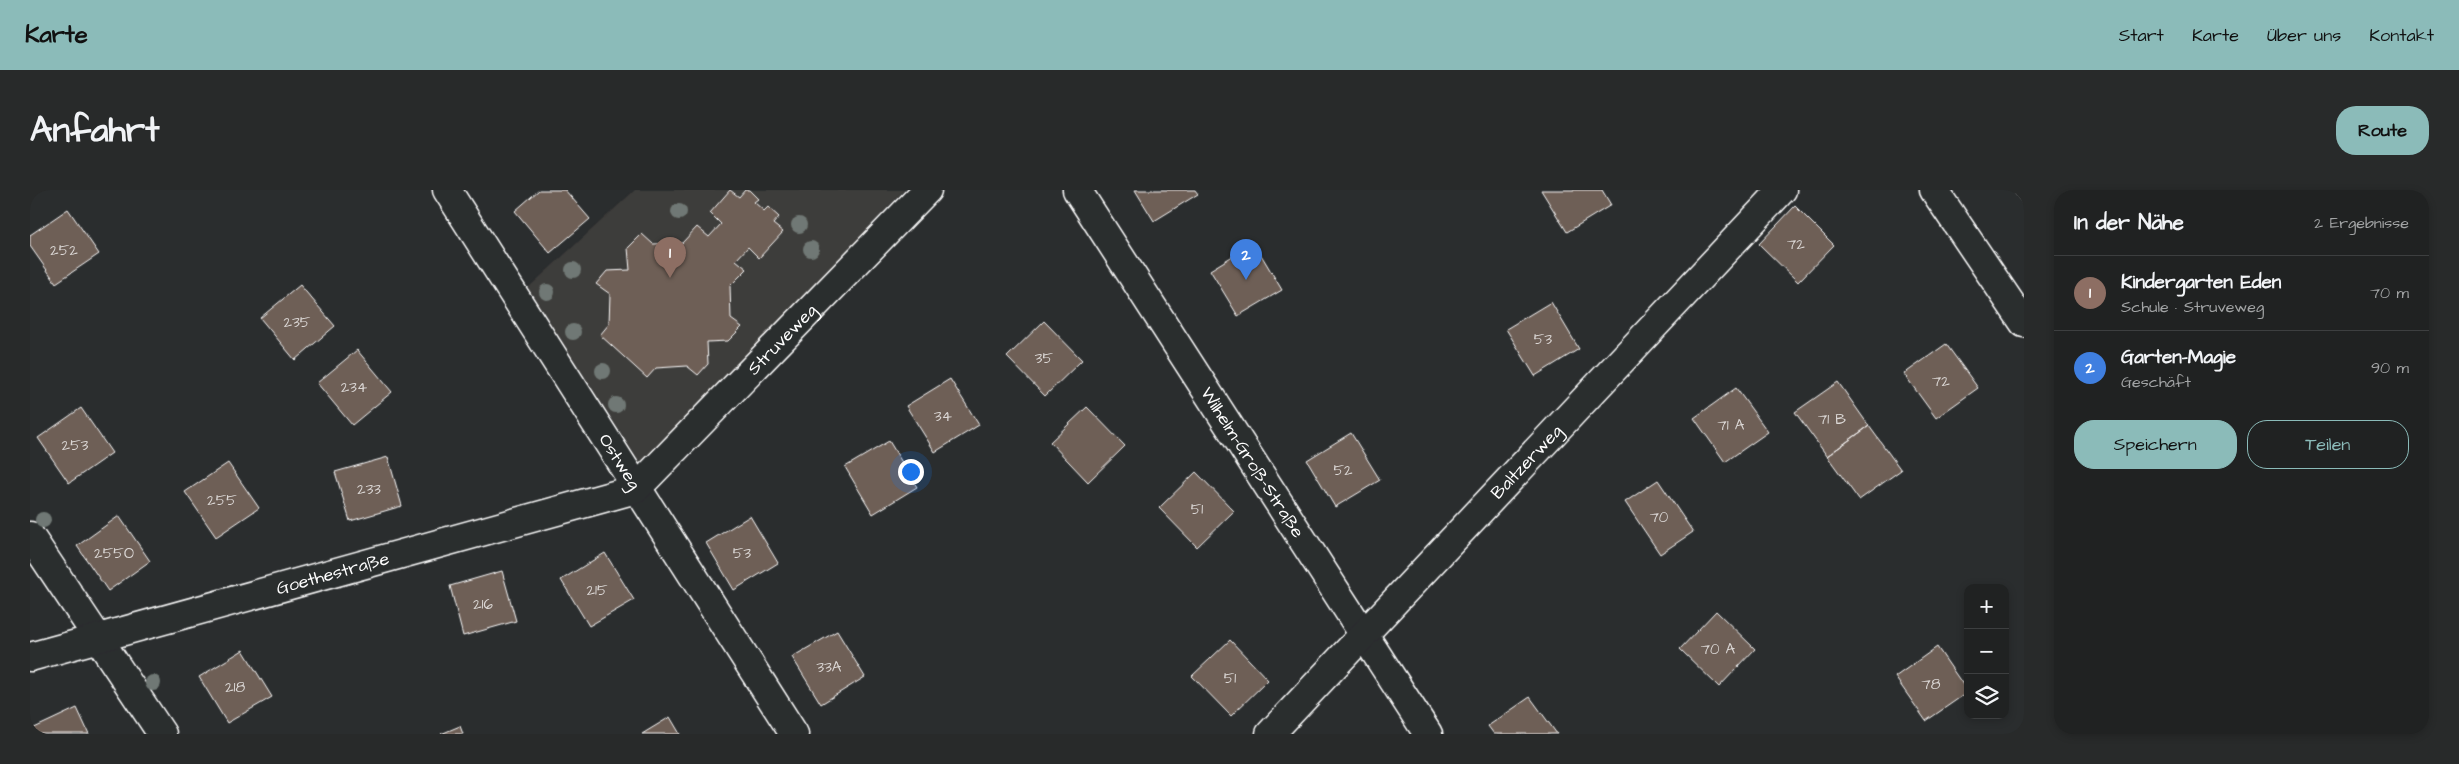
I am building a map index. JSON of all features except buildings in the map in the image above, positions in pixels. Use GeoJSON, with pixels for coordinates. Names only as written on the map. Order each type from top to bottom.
{"type":"FeatureCollection","features":[{"type":"Feature","properties":{"kind":"street","name":"Ostweg"},"geometry":{"type":"LineString","coordinates":[[447,190],[636,490],[794,734]]}},
{"type":"Feature","properties":{"kind":"street","name":"Struveweg"},"geometry":{"type":"LineString","coordinates":[[636,490],[926,190]]}},
{"type":"Feature","properties":{"kind":"street","name":"Wilhelm-Groß-Straße"},"geometry":{"type":"LineString","coordinates":[[1077,190],[1428,734]]}},
{"type":"Feature","properties":{"kind":"street","name":"Baltzerweg"},"geometry":{"type":"LineString","coordinates":[[1270,734],[1782,190]]}},
{"type":"Feature","properties":{"kind":"street"},"geometry":{"type":"LineString","coordinates":[[1934,190],[2024,323]]}},
{"type":"Feature","properties":{"kind":"street","name":"Goethestraße"},"geometry":{"type":"LineString","coordinates":[[30,657],[99,640],[636,490]]}},
{"type":"Feature","properties":{"kind":"street"},"geometry":{"type":"LineString","coordinates":[[30,536],[162,734]]}},
{"type":"Feature","properties":{"kind":"shaded area"},"geometry":{"type":"Polygon","coordinates":[[[635,190],[904,190],[656,455],[642,466],[528,288],[635,190]]]}},
{"type":"Feature","properties":{"kind":"place","name":"Kindergarten Eden"},"geometry":{"type":"Point","coordinates":[670,278]}},
{"type":"Feature","properties":{"kind":"place","name":"Garten-Magie"},"geometry":{"type":"Point","coordinates":[1246,280]}}]}
